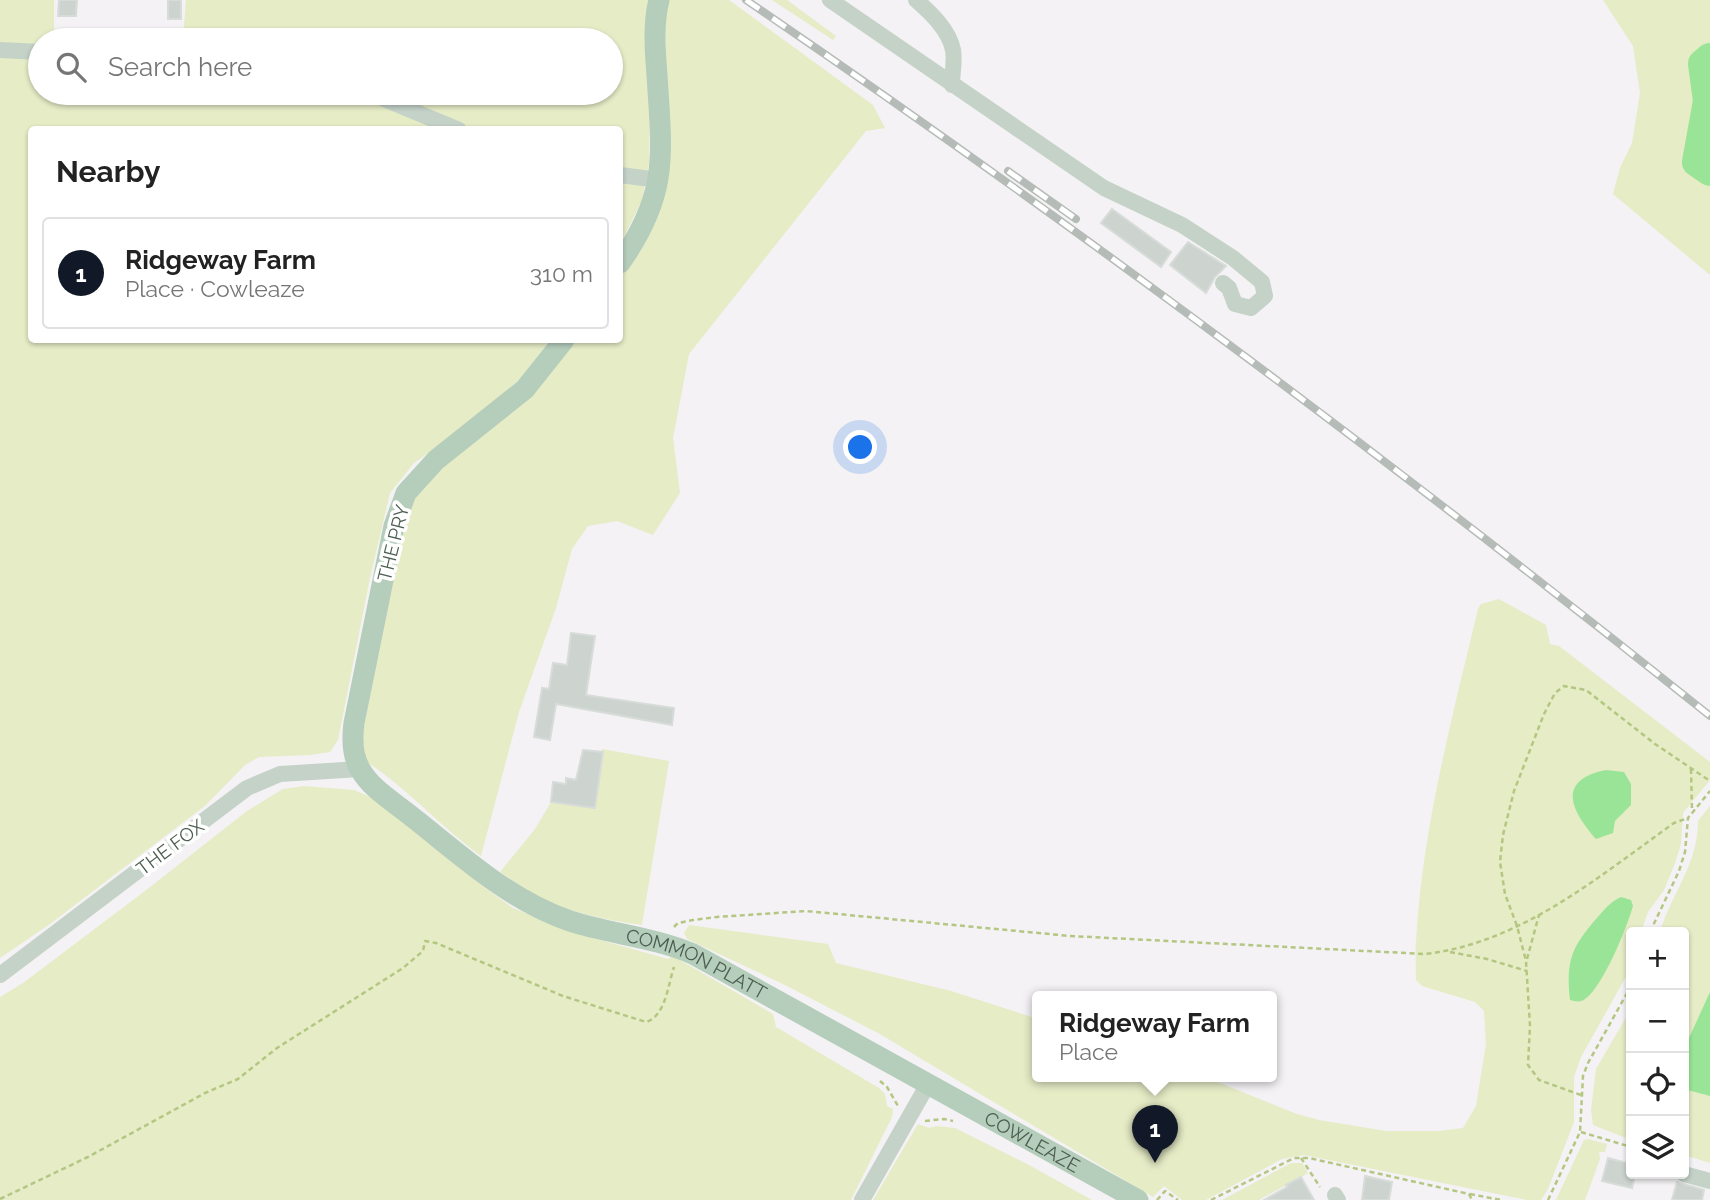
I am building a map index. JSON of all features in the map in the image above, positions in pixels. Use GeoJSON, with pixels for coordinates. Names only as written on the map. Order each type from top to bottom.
{"type":"FeatureCollection","features":[{"type":"Feature","properties":{"kind":"main road"},"geometry":{"type":"LineString","coordinates":[[623,258],[650,211],[659,180],[662,149],[656,36],[659,0]]}},
{"type":"Feature","properties":{"kind":"main road","name":"THE PRY"},"geometry":{"type":"LineString","coordinates":[[360,769],[353,748],[356,711],[394,526],[406,493],[436,460],[525,388],[562,343]]}},
{"type":"Feature","properties":{"kind":"main road","name":"COMMON PLATT"},"geometry":{"type":"LineString","coordinates":[[360,769],[382,793],[516,897],[569,920],[682,949],[928,1084]]}},
{"type":"Feature","properties":{"kind":"main road","name":"COWLEAZE"},"geometry":{"type":"LineString","coordinates":[[928,1084],[1138,1200]]}},
{"type":"Feature","properties":{"kind":"street"},"geometry":{"type":"LineString","coordinates":[[830,0],[1104,188],[1182,225],[1233,258],[1262,282],[1265,296],[1251,308],[1235,304],[1229,288],[1223,283]]}},
{"type":"Feature","properties":{"kind":"street"},"geometry":{"type":"LineString","coordinates":[[916,0],[929,11],[944,31],[953,50],[952,85]]}},
{"type":"Feature","properties":{"kind":"street"},"geometry":{"type":"LineString","coordinates":[[0,50],[28,51]]}},
{"type":"Feature","properties":{"kind":"street"},"geometry":{"type":"LineString","coordinates":[[399,105],[449,126]]}},
{"type":"Feature","properties":{"kind":"street"},"geometry":{"type":"LineString","coordinates":[[623,175],[659,180]]}},
{"type":"Feature","properties":{"kind":"street","name":"THE FOX"},"geometry":{"type":"LineString","coordinates":[[0,975],[247,788],[280,774],[360,769]]}},
{"type":"Feature","properties":{"kind":"street"},"geometry":{"type":"LineString","coordinates":[[862,1200],[928,1084]]}},
{"type":"Feature","properties":{"kind":"street"},"geometry":{"type":"LineString","coordinates":[[1689,1175],[1710,1181]]}},
{"type":"Feature","properties":{"kind":"path"},"geometry":{"type":"LineString","coordinates":[[1581,1095],[1538,1080],[1528,1065],[1526,961],[1505,894],[1500,862],[1503,835],[1526,757],[1555,693],[1564,686],[1586,690],[1710,781]]}},
{"type":"Feature","properties":{"kind":"path"},"geometry":{"type":"LineString","coordinates":[[1691,769],[1692,811]]}},
{"type":"Feature","properties":{"kind":"path"},"geometry":{"type":"LineString","coordinates":[[1652,927],[1679,871],[1685,852],[1688,818],[1710,791]]}},
{"type":"Feature","properties":{"kind":"path"},"geometry":{"type":"LineString","coordinates":[[1446,952],[1502,934],[1539,915],[1674,823],[1688,818]]}},
{"type":"Feature","properties":{"kind":"path"},"geometry":{"type":"LineString","coordinates":[[660,942],[678,923],[806,911],[1070,936],[1236,943],[1396,954],[1446,952],[1487,959],[1527,971]]}},
{"type":"Feature","properties":{"kind":"path"},"geometry":{"type":"LineString","coordinates":[[1526,961],[1539,915]]}},
{"type":"Feature","properties":{"kind":"path"},"geometry":{"type":"LineString","coordinates":[[0,1199],[88,1157],[205,1093],[238,1079],[277,1048],[403,968],[423,951],[425,941],[436,943],[563,996],[646,1022],[652,1020],[659,1011],[682,949]]}},
{"type":"Feature","properties":{"kind":"path"},"geometry":{"type":"LineString","coordinates":[[1548,1200],[1580,1132],[1583,1076],[1629,990]]}},
{"type":"Feature","properties":{"kind":"path"},"geometry":{"type":"LineString","coordinates":[[1580,1132],[1626,1146]]}},
{"type":"Feature","properties":{"kind":"path"},"geometry":{"type":"LineString","coordinates":[[1301,1158],[1321,1188],[1336,1198]]}},
{"type":"Feature","properties":{"kind":"path"},"geometry":{"type":"LineString","coordinates":[[1212,1200],[1280,1164],[1301,1158],[1501,1200]]}},
{"type":"Feature","properties":{"kind":"path"},"geometry":{"type":"LineString","coordinates":[[1157,1200],[1165,1191],[1178,1200]]}},
{"type":"Feature","properties":{"kind":"path"},"geometry":{"type":"LineString","coordinates":[[1469,1194],[1472,1200]]}},
{"type":"Feature","properties":{"kind":"shaded area"},"geometry":{"type":"Polygon","coordinates":[[[0,0],[54,0],[54,28],[28,28],[28,105],[623,105],[623,28],[184,28],[186,0],[652,0],[649,163],[642,200],[623,239],[623,126],[28,126],[28,343],[548,343],[521,378],[463,429],[414,463],[390,493],[338,740],[330,752],[259,757],[245,765],[206,805],[50,924],[0,958],[0,0]]]}},
{"type":"Feature","properties":{"kind":"shaded area"},"geometry":{"type":"Polygon","coordinates":[[[669,0],[729,0],[873,105],[885,128],[866,131],[689,354],[673,438],[680,493],[653,535],[617,521],[588,526],[572,549],[556,608],[519,712],[481,856],[367,762],[362,737],[406,510],[424,480],[571,343],[623,343],[623,271],[641,243],[665,77],[666,16],[669,0]]]}},
{"type":"Feature","properties":{"kind":"shaded area"},"geometry":{"type":"Polygon","coordinates":[[[772,0],[787,0],[836,36],[833,40],[772,0]]]}},
{"type":"Feature","properties":{"kind":"shaded area"},"geometry":{"type":"Polygon","coordinates":[[[1603,0],[1710,0],[1710,275],[1613,194],[1620,168],[1632,143],[1640,93],[1633,46],[1603,0]]]}},
{"type":"Feature","properties":{"kind":"shaded area"},"geometry":{"type":"Polygon","coordinates":[[[1499,599],[1546,625],[1550,644],[1559,646],[1710,762],[1710,780],[1683,813],[1681,844],[1664,890],[1648,912],[1643,927],[1626,927],[1626,977],[1581,1057],[1574,1077],[1574,1122],[1548,1189],[1541,1200],[1527,1200],[1304,1155],[1282,1159],[1206,1200],[1182,1200],[1164,1186],[1153,1197],[878,1033],[687,939],[684,933],[689,925],[828,944],[836,963],[951,991],[1032,1017],[1032,1082],[1217,1082],[1319,1120],[1386,1131],[1463,1128],[1476,1106],[1486,1044],[1484,1011],[1475,1002],[1422,986],[1416,980],[1416,942],[1431,816],[1481,604],[1499,599]]]}},
{"type":"Feature","properties":{"kind":"shaded area"},"geometry":{"type":"Polygon","coordinates":[[[602,749],[669,761],[642,925],[601,918],[562,907],[532,894],[500,872],[535,829],[551,802],[595,808],[602,749]]]}},
{"type":"Feature","properties":{"kind":"shaded area"},"geometry":{"type":"Polygon","coordinates":[[[1606,770],[1624,772],[1631,784],[1631,805],[1615,821],[1613,833],[1596,839],[1575,807],[1574,788],[1590,775],[1606,770]]]}},
{"type":"Feature","properties":{"kind":"shaded area"},"geometry":{"type":"Polygon","coordinates":[[[304,786],[354,790],[389,805],[485,888],[513,908],[579,934],[668,959],[673,956],[773,1014],[776,1027],[879,1088],[885,1094],[887,1106],[893,1109],[892,1117],[851,1200],[0,1200],[0,997],[23,983],[247,811],[283,789],[304,786]]]}},
{"type":"Feature","properties":{"kind":"shaded area"},"geometry":{"type":"Polygon","coordinates":[[[1710,806],[1710,1163],[1689,1157],[1689,927],[1662,927],[1694,851],[1698,821],[1710,806]]]}},
{"type":"Feature","properties":{"kind":"shaded area"},"geometry":{"type":"Polygon","coordinates":[[[1621,897],[1631,900],[1633,906],[1613,956],[1592,992],[1581,1001],[1570,1000],[1570,965],[1576,947],[1602,912],[1621,897]]]}},
{"type":"Feature","properties":{"kind":"shaded area"},"geometry":{"type":"Polygon","coordinates":[[[1710,992],[1710,1096],[1689,1090],[1689,1038],[1710,992]]]}},
{"type":"Feature","properties":{"kind":"shaded area"},"geometry":{"type":"Polygon","coordinates":[[[1626,1018],[1626,1138],[1593,1125],[1591,1110],[1596,1069],[1626,1018]]]}},
{"type":"Feature","properties":{"kind":"shaded area"},"geometry":{"type":"Polygon","coordinates":[[[918,1124],[929,1128],[955,1128],[1092,1200],[873,1200],[918,1124]]]}},
{"type":"Feature","properties":{"kind":"shaded area"},"geometry":{"type":"Polygon","coordinates":[[[1584,1140],[1607,1144],[1605,1152],[1599,1152],[1600,1159],[1585,1200],[1556,1200],[1584,1140]]]}},
{"type":"Feature","properties":{"kind":"shaded area"},"geometry":{"type":"Polygon","coordinates":[[[1291,1163],[1302,1163],[1308,1173],[1259,1200],[1222,1200],[1291,1163]]]}},
{"type":"Feature","properties":{"kind":"building"},"geometry":{"type":"Polygon","coordinates":[[[59,0],[77,0],[76,16],[58,16],[59,0]]]}},
{"type":"Feature","properties":{"kind":"building"},"geometry":{"type":"Polygon","coordinates":[[[168,0],[181,0],[181,19],[168,19],[168,0]]]}},
{"type":"Feature","properties":{"kind":"building"},"geometry":{"type":"Polygon","coordinates":[[[1112,209],[1171,252],[1161,267],[1101,223],[1112,209]]]}},
{"type":"Feature","properties":{"kind":"building"},"geometry":{"type":"Polygon","coordinates":[[[1188,242],[1226,266],[1215,277],[1206,293],[1170,265],[1188,242]]]}},
{"type":"Feature","properties":{"kind":"building"},"geometry":{"type":"Polygon","coordinates":[[[571,633],[595,636],[586,695],[674,708],[672,725],[556,704],[550,740],[534,737],[542,688],[549,689],[553,663],[567,665],[571,633]]]}},
{"type":"Feature","properties":{"kind":"building"},"geometry":{"type":"Polygon","coordinates":[[[583,750],[603,752],[595,808],[551,802],[553,782],[566,784],[566,778],[576,780],[583,750]]]}},
{"type":"Feature","properties":{"kind":"building"},"geometry":{"type":"Polygon","coordinates":[[[1608,1158],[1626,1163],[1626,1179],[1634,1179],[1632,1188],[1602,1181],[1608,1158]]]}},
{"type":"Feature","properties":{"kind":"building"},"geometry":{"type":"Polygon","coordinates":[[[1365,1176],[1392,1182],[1389,1200],[1362,1200],[1365,1176]]]}},
{"type":"Feature","properties":{"kind":"building"},"geometry":{"type":"Polygon","coordinates":[[[1301,1177],[1314,1200],[1264,1200],[1287,1187],[1286,1185],[1301,1177]]]}},
{"type":"Feature","properties":{"kind":"building"},"geometry":{"type":"Polygon","coordinates":[[[1677,1182],[1704,1190],[1702,1200],[1672,1200],[1677,1182]]]}},
{"type":"Feature","properties":{"kind":"waterway"},"geometry":{"type":"LineString","coordinates":[[1710,58],[1703,64],[1708,101],[1697,162],[1710,171]]}},
{"type":"Feature","properties":{"kind":"railway"},"geometry":{"type":"LineString","coordinates":[[746,0],[992,172],[1235,349],[1474,530],[1710,716]]}},
{"type":"Feature","properties":{"kind":"railway"},"geometry":{"type":"LineString","coordinates":[[1008,171],[1076,219]]}},
{"type":"Feature","properties":{"kind":"place","name":"Ridgeway Farm"},"geometry":{"type":"Point","coordinates":[1155,1163]}}]}
